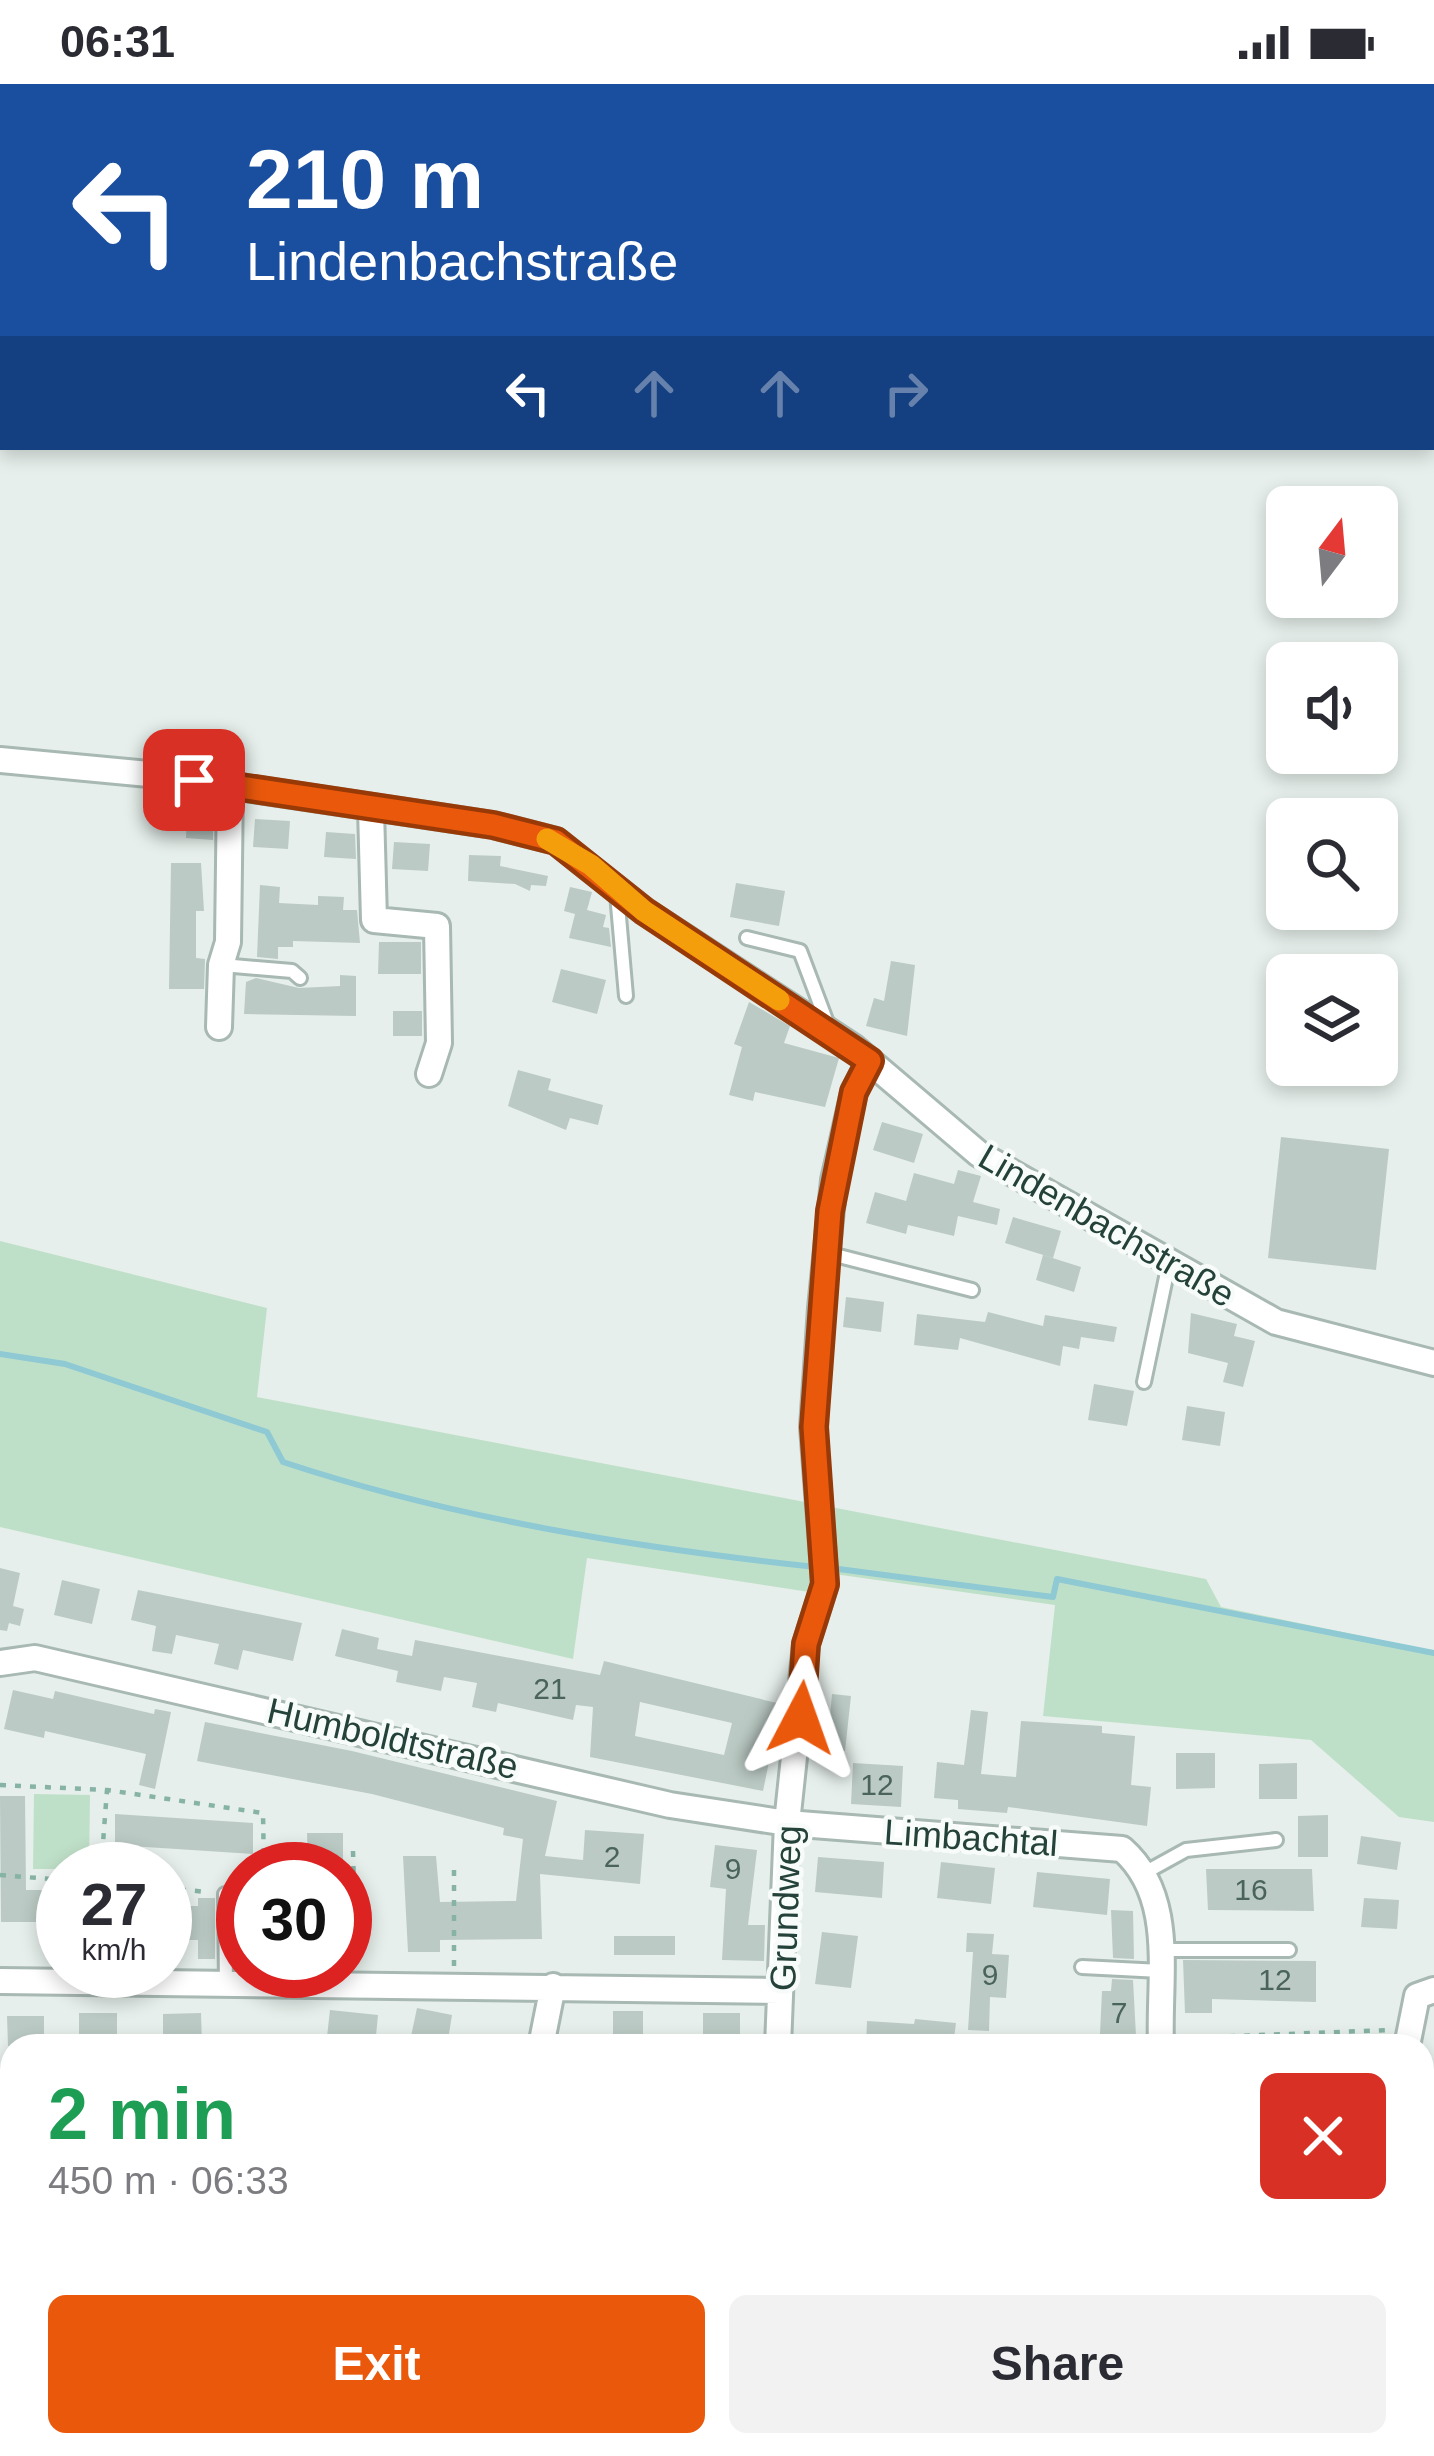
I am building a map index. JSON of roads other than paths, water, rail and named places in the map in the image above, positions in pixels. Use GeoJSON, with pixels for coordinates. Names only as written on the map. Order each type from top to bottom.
{"type":"FeatureCollection","features":[{"type":"Feature","properties":{"kind":"street","name":"Lindenbachstraße"},"geometry":{"type":"LineString","coordinates":[[0,760],[230,786],[493,825],[556,841],[644,911],[870,1061],[979,1154],[1276,1322],[1434,1363]]}},
{"type":"Feature","properties":{"kind":"street"},"geometry":{"type":"LineString","coordinates":[[218,1027],[221,965],[228,942],[230,786]]}},
{"type":"Feature","properties":{"kind":"street"},"geometry":{"type":"LineString","coordinates":[[371,809],[374,920],[437,926],[439,1043],[429,1074]]}},
{"type":"Feature","properties":{"kind":"street","name":"Grundweg"},"geometry":{"type":"LineString","coordinates":[[778,2034],[787,1823],[806,1644],[825,1584],[814,1427],[826,1252],[846,1124],[870,1061]]}},
{"type":"Feature","properties":{"kind":"street","name":"Humboldtstraße"},"geometry":{"type":"LineString","coordinates":[[0,1663],[34,1658],[506,1763],[670,1805],[787,1823]]}},
{"type":"Feature","properties":{"kind":"street","name":"Limbachtal"},"geometry":{"type":"LineString","coordinates":[[787,1823],[1122,1849],[1148,1871]]}},
{"type":"Feature","properties":{"kind":"street"},"geometry":{"type":"LineString","coordinates":[[1148,1871],[1162,1961],[1161,2034]]}},
{"type":"Feature","properties":{"kind":"street"},"geometry":{"type":"LineString","coordinates":[[0,1981],[216,1985]]}},
{"type":"Feature","properties":{"kind":"street"},"geometry":{"type":"LineString","coordinates":[[372,1984],[780,1991]]}},
{"type":"Feature","properties":{"kind":"street"},"geometry":{"type":"LineString","coordinates":[[543,2034],[553,1986]]}},
{"type":"Feature","properties":{"kind":"street"},"geometry":{"type":"LineString","coordinates":[[1408,2034],[1417,1996],[1434,1990]]}},
{"type":"Feature","properties":{"kind":"lane"},"geometry":{"type":"LineString","coordinates":[[616,887],[626,996]]}},
{"type":"Feature","properties":{"kind":"lane"},"geometry":{"type":"LineString","coordinates":[[747,938],[800,951],[831,1033]]}},
{"type":"Feature","properties":{"kind":"lane"},"geometry":{"type":"LineString","coordinates":[[221,965],[292,970],[300,978]]}},
{"type":"Feature","properties":{"kind":"lane"},"geometry":{"type":"LineString","coordinates":[[826,1252],[972,1290]]}},
{"type":"Feature","properties":{"kind":"lane"},"geometry":{"type":"LineString","coordinates":[[1144,1382],[1170,1262]]}},
{"type":"Feature","properties":{"kind":"lane"},"geometry":{"type":"LineString","coordinates":[[1148,1871],[1186,1850],[1276,1840]]}},
{"type":"Feature","properties":{"kind":"lane"},"geometry":{"type":"LineString","coordinates":[[1082,1967],[1289,1950]]}},
{"type":"Feature","properties":{"kind":"waterway"},"geometry":{"type":"LineString","coordinates":[[0,1354],[65,1364],[267,1432],[283,1462],[414,1500],[547,1529],[816,1567]]}},
{"type":"Feature","properties":{"kind":"waterway"},"geometry":{"type":"LineString","coordinates":[[831,1568],[1053,1597],[1057,1579],[1434,1653]]}}]}
